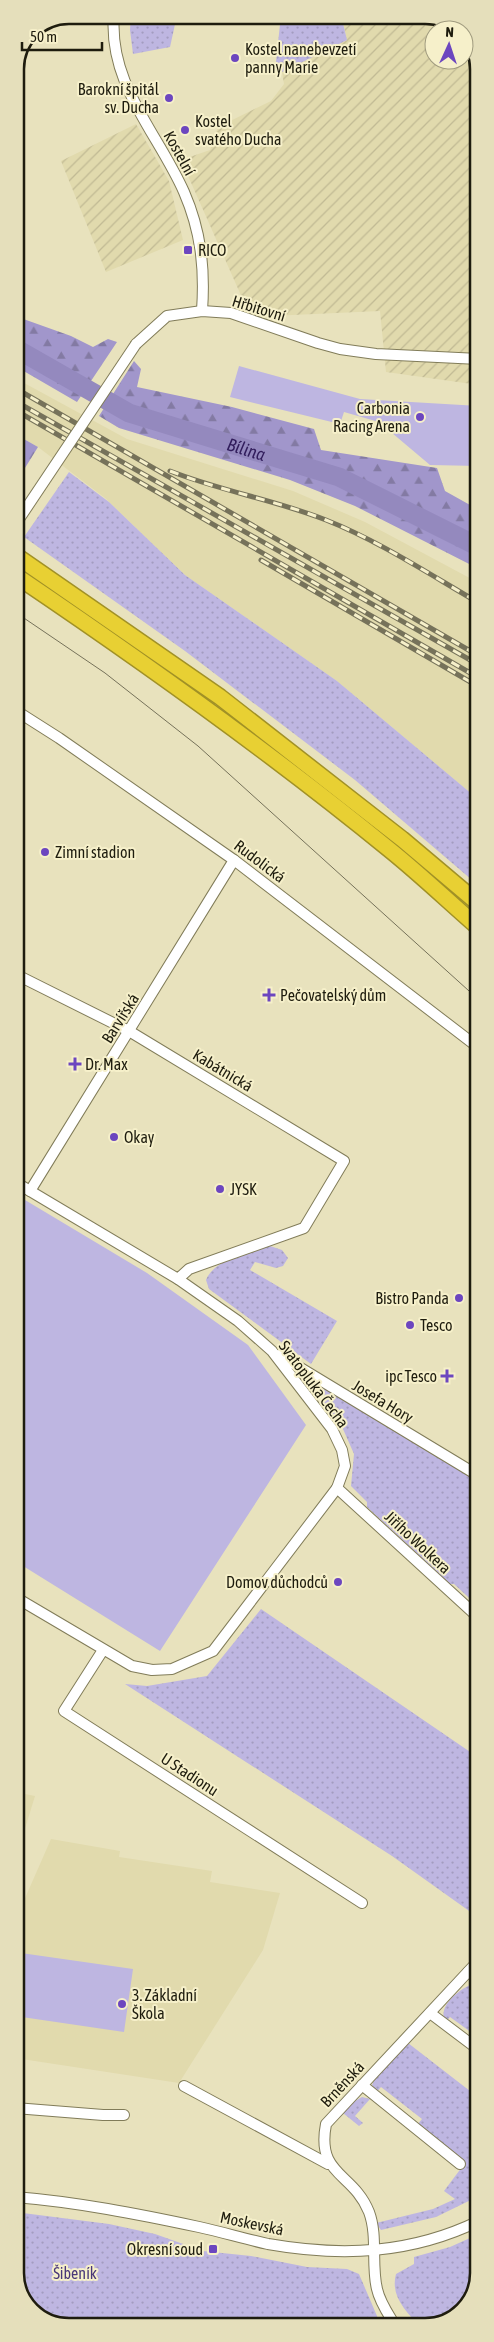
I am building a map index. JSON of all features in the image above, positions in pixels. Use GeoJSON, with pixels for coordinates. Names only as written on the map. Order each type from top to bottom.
{"type":"FeatureCollection","features":[{"type":"Feature","properties":{"kind":"highway"},"geometry":{"type":"LineString","coordinates":[[24,561],[220,697],[402,839],[470,896]]}},
{"type":"Feature","properties":{"kind":"highway"},"geometry":{"type":"LineString","coordinates":[[24,580],[118,644],[292,772],[391,851],[470,920]]}},
{"type":"Feature","properties":{"kind":"street","name":"Kostelní"},"geometry":{"type":"LineString","coordinates":[[114,24],[114,40],[118,64],[130,95],[183,190],[194,217],[202,258],[202,311]]}},
{"type":"Feature","properties":{"kind":"street","name":"Hřbitovní"},"geometry":{"type":"LineString","coordinates":[[24,512],[136,344],[167,316],[202,311],[231,313],[340,349],[376,354],[470,359]]}},
{"type":"Feature","properties":{"kind":"street","name":"Rudolická"},"geometry":{"type":"LineString","coordinates":[[24,716],[234,860],[470,1041]]}},
{"type":"Feature","properties":{"kind":"street","name":"Barvířská"},"geometry":{"type":"LineString","coordinates":[[30,1191],[234,860]]}},
{"type":"Feature","properties":{"kind":"street","name":"Kabátnická"},"geometry":{"type":"LineString","coordinates":[[24,978],[129,1031],[344,1161],[304,1228],[189,1269],[178,1279]]}},
{"type":"Feature","properties":{"kind":"street","name":"Svatopluka Čecha"},"geometry":{"type":"LineString","coordinates":[[24,1187],[178,1279],[238,1321],[272,1351],[332,1429],[342,1450],[345,1466],[337,1488]]}},
{"type":"Feature","properties":{"kind":"street","name":"Josefa Hory"},"geometry":{"type":"LineString","coordinates":[[272,1351],[470,1471]]}},
{"type":"Feature","properties":{"kind":"street","name":"Jiřího Wolkera"},"geometry":{"type":"LineString","coordinates":[[337,1488],[470,1610]]}},
{"type":"Feature","properties":{"kind":"street"},"geometry":{"type":"LineString","coordinates":[[24,1602],[132,1666],[152,1670],[172,1669],[212,1651],[337,1488]]}},
{"type":"Feature","properties":{"kind":"street","name":"U Stadionu"},"geometry":{"type":"LineString","coordinates":[[102,1650],[64,1712],[362,1903]]}},
{"type":"Feature","properties":{"kind":"street","name":"Brněnská"},"geometry":{"type":"LineString","coordinates":[[328,2164],[323,2138],[326,2124],[468,1972]]}},
{"type":"Feature","properties":{"kind":"street"},"geometry":{"type":"LineString","coordinates":[[430,2013],[470,2043]]}},
{"type":"Feature","properties":{"kind":"street"},"geometry":{"type":"LineString","coordinates":[[362,2085],[460,2164]]}},
{"type":"Feature","properties":{"kind":"street"},"geometry":{"type":"LineString","coordinates":[[184,2086],[328,2164],[356,2189],[370,2214],[377,2289],[391,2318]]}},
{"type":"Feature","properties":{"kind":"street"},"geometry":{"type":"LineString","coordinates":[[24,2109],[124,2115]]}},
{"type":"Feature","properties":{"kind":"street","name":"Moskevská"},"geometry":{"type":"LineString","coordinates":[[24,2198],[69,2202],[200,2227],[268,2244],[327,2252],[373,2251],[407,2246],[451,2235],[470,2226]]}},
{"type":"Feature","properties":{"kind":"shaded area"},"geometry":{"type":"Polygon","coordinates":[[[343,24],[424,24],[424,70],[470,70],[470,384],[386,372],[380,311],[271,316],[243,300],[181,160],[210,150],[218,127],[271,101],[284,84],[282,72],[347,40],[343,24]]]}},
{"type":"Feature","properties":{"kind":"shaded area"},"geometry":{"type":"Polygon","coordinates":[[[136,124],[169,181],[183,240],[106,272],[61,161],[136,124]]]}},
{"type":"Feature","properties":{"kind":"shaded area"},"geometry":{"type":"Polygon","coordinates":[[[24,383],[127,439],[293,491],[365,522],[470,578],[470,792],[337,681],[185,575],[105,498],[38,447],[24,439],[24,383]]]}},
{"type":"Feature","properties":{"kind":"shaded area"},"geometry":{"type":"Polygon","coordinates":[[[24,1794],[35,1796],[24,1832],[24,1794]]]}},
{"type":"Feature","properties":{"kind":"shaded area","name":"3. Základní Škola"},"geometry":{"type":"Polygon","coordinates":[[[51,1839],[120,1851],[119,1857],[212,1871],[210,1882],[280,1893],[263,1950],[179,2083],[24,2059],[24,1900],[51,1839]]]}},
{"type":"Feature","properties":{"kind":"green space"},"geometry":{"type":"Polygon","coordinates":[[[130,24],[175,24],[170,47],[133,54],[130,24]]]}},
{"type":"Feature","properties":{"kind":"green space"},"geometry":{"type":"Polygon","coordinates":[[[280,24],[343,24],[347,40],[282,72],[276,62],[280,24]]]}},
{"type":"Feature","properties":{"kind":"green space"},"geometry":{"type":"Polygon","coordinates":[[[24,319],[71,336],[93,347],[108,339],[117,342],[77,402],[24,371],[24,319]]]}},
{"type":"Feature","properties":{"kind":"green space"},"geometry":{"type":"Polygon","coordinates":[[[134,361],[141,369],[137,387],[232,407],[314,429],[321,450],[437,468],[445,491],[470,505],[470,564],[355,506],[290,480],[119,428],[99,416],[134,361]]]}},
{"type":"Feature","properties":{"kind":"green space","name":"Carbonia Racing Arena"},"geometry":{"type":"Polygon","coordinates":[[[239,366],[360,399],[470,405],[470,466],[430,465],[379,422],[344,412],[340,424],[230,397],[239,366]]]}},
{"type":"Feature","properties":{"kind":"green space"},"geometry":{"type":"Polygon","coordinates":[[[24,439],[38,447],[24,470],[24,439]]]}},
{"type":"Feature","properties":{"kind":"green space"},"geometry":{"type":"Polygon","coordinates":[[[69,472],[109,502],[185,575],[337,681],[470,792],[470,878],[355,780],[185,651],[24,537],[69,472]]]}},
{"type":"Feature","properties":{"kind":"green space"},"geometry":{"type":"Polygon","coordinates":[[[24,1199],[147,1273],[248,1345],[306,1425],[160,1651],[24,1567],[24,1199]]]}},
{"type":"Feature","properties":{"kind":"green space"},"geometry":{"type":"Polygon","coordinates":[[[270,1246],[282,1250],[288,1258],[283,1266],[276,1268],[255,1262],[250,1270],[337,1321],[311,1364],[209,1289],[206,1280],[210,1273],[224,1262],[270,1246]]]}},
{"type":"Feature","properties":{"kind":"green space"},"geometry":{"type":"Polygon","coordinates":[[[314,1382],[470,1477],[470,1599],[454,1584],[450,1584],[367,1507],[367,1502],[351,1486],[354,1454],[343,1429],[311,1385],[314,1382]]]}},
{"type":"Feature","properties":{"kind":"green space"},"geometry":{"type":"Polygon","coordinates":[[[261,1609],[470,1752],[470,1912],[392,1856],[125,1684],[147,1686],[207,1676],[261,1609]]]}},
{"type":"Feature","properties":{"kind":"green space"},"geometry":{"type":"Polygon","coordinates":[[[24,1953],[133,1969],[124,2032],[24,2017],[24,1953]]]}},
{"type":"Feature","properties":{"kind":"green space"},"geometry":{"type":"Polygon","coordinates":[[[470,1985],[470,2031],[450,2017],[445,2023],[443,2017],[446,2005],[459,1991],[470,1985]]]}},
{"type":"Feature","properties":{"kind":"green space"},"geometry":{"type":"Polygon","coordinates":[[[408,2043],[470,2091],[470,2200],[436,2217],[381,2230],[376,2223],[433,2209],[455,2199],[444,2191],[465,2163],[417,2125],[422,2119],[381,2087],[376,2093],[372,2085],[377,2075],[408,2043]]]}},
{"type":"Feature","properties":{"kind":"green space"},"geometry":{"type":"Polygon","coordinates":[[[362,2097],[370,2099],[355,2116],[363,2123],[359,2126],[343,2113],[350,2104],[362,2097]]]}},
{"type":"Feature","properties":{"kind":"green space","name":"Šibeník"},"geometry":{"type":"Polygon","coordinates":[[[24,2213],[109,2224],[155,2234],[203,2251],[251,2256],[307,2267],[347,2269],[359,2274],[378,2318],[57,2317],[44,2311],[33,2301],[25,2285],[24,2213]]]}},
{"type":"Feature","properties":{"kind":"green space"},"geometry":{"type":"Polygon","coordinates":[[[470,2238],[470,2279],[464,2296],[453,2309],[445,2314],[431,2318],[413,2318],[397,2296],[395,2289],[396,2274],[414,2264],[414,2257],[450,2247],[470,2238]]]}},
{"type":"Feature","properties":{"kind":"waterway","name":"Bílina"},"geometry":{"type":"LineString","coordinates":[[24,353],[129,413],[339,477],[470,542]]}},
{"type":"Feature","properties":{"kind":"tram line"},"geometry":{"type":"LineString","coordinates":[[24,618],[105,673],[198,746],[470,992]]}},
{"type":"Feature","properties":{"kind":"railway"},"geometry":{"type":"LineString","coordinates":[[24,393],[470,651]]}},
{"type":"Feature","properties":{"kind":"railway"},"geometry":{"type":"LineString","coordinates":[[24,406],[470,660]]}},
{"type":"Feature","properties":{"kind":"railway"},"geometry":{"type":"LineString","coordinates":[[24,415],[470,673]]}},
{"type":"Feature","properties":{"kind":"railway"},"geometry":{"type":"LineString","coordinates":[[170,471],[307,513],[346,528],[404,558],[470,598]]}},
{"type":"Feature","properties":{"kind":"railway"},"geometry":{"type":"LineString","coordinates":[[261,560],[470,682]]}},
{"type":"Feature","properties":{"kind":"place","name":"Kostel nanebevzetí panny Marie"},"geometry":{"type":"Point","coordinates":[235,58]}},
{"type":"Feature","properties":{"kind":"place","name":"Barokní špitál sv. Ducha"},"geometry":{"type":"Point","coordinates":[169,98]}},
{"type":"Feature","properties":{"kind":"place","name":"Kostel svatého Ducha"},"geometry":{"type":"Point","coordinates":[185,130]}},
{"type":"Feature","properties":{"kind":"place","name":"RICO"},"geometry":{"type":"Point","coordinates":[188,250]}},
{"type":"Feature","properties":{"kind":"place","name":"Carbonia Racing Arena"},"geometry":{"type":"Point","coordinates":[420,417]}},
{"type":"Feature","properties":{"kind":"place","name":"Zimní stadion"},"geometry":{"type":"Point","coordinates":[45,852]}},
{"type":"Feature","properties":{"kind":"place","name":"Pečovatelský dům"},"geometry":{"type":"Point","coordinates":[269,995]}},
{"type":"Feature","properties":{"kind":"place","name":"Dr. Max"},"geometry":{"type":"Point","coordinates":[75,1064]}},
{"type":"Feature","properties":{"kind":"place","name":"Okay"},"geometry":{"type":"Point","coordinates":[114,1137]}},
{"type":"Feature","properties":{"kind":"place","name":"JYSK"},"geometry":{"type":"Point","coordinates":[220,1189]}},
{"type":"Feature","properties":{"kind":"place","name":"Bistro Panda"},"geometry":{"type":"Point","coordinates":[459,1298]}},
{"type":"Feature","properties":{"kind":"place","name":"Tesco"},"geometry":{"type":"Point","coordinates":[410,1325]}},
{"type":"Feature","properties":{"kind":"place","name":"ipc Tesco"},"geometry":{"type":"Point","coordinates":[447,1376]}},
{"type":"Feature","properties":{"kind":"place","name":"Domov důchodců"},"geometry":{"type":"Point","coordinates":[338,1582]}},
{"type":"Feature","properties":{"kind":"place","name":"3. Základní Škola"},"geometry":{"type":"Point","coordinates":[122,2004]}},
{"type":"Feature","properties":{"kind":"place","name":"Okresní soud"},"geometry":{"type":"Point","coordinates":[213,2249]}}]}
